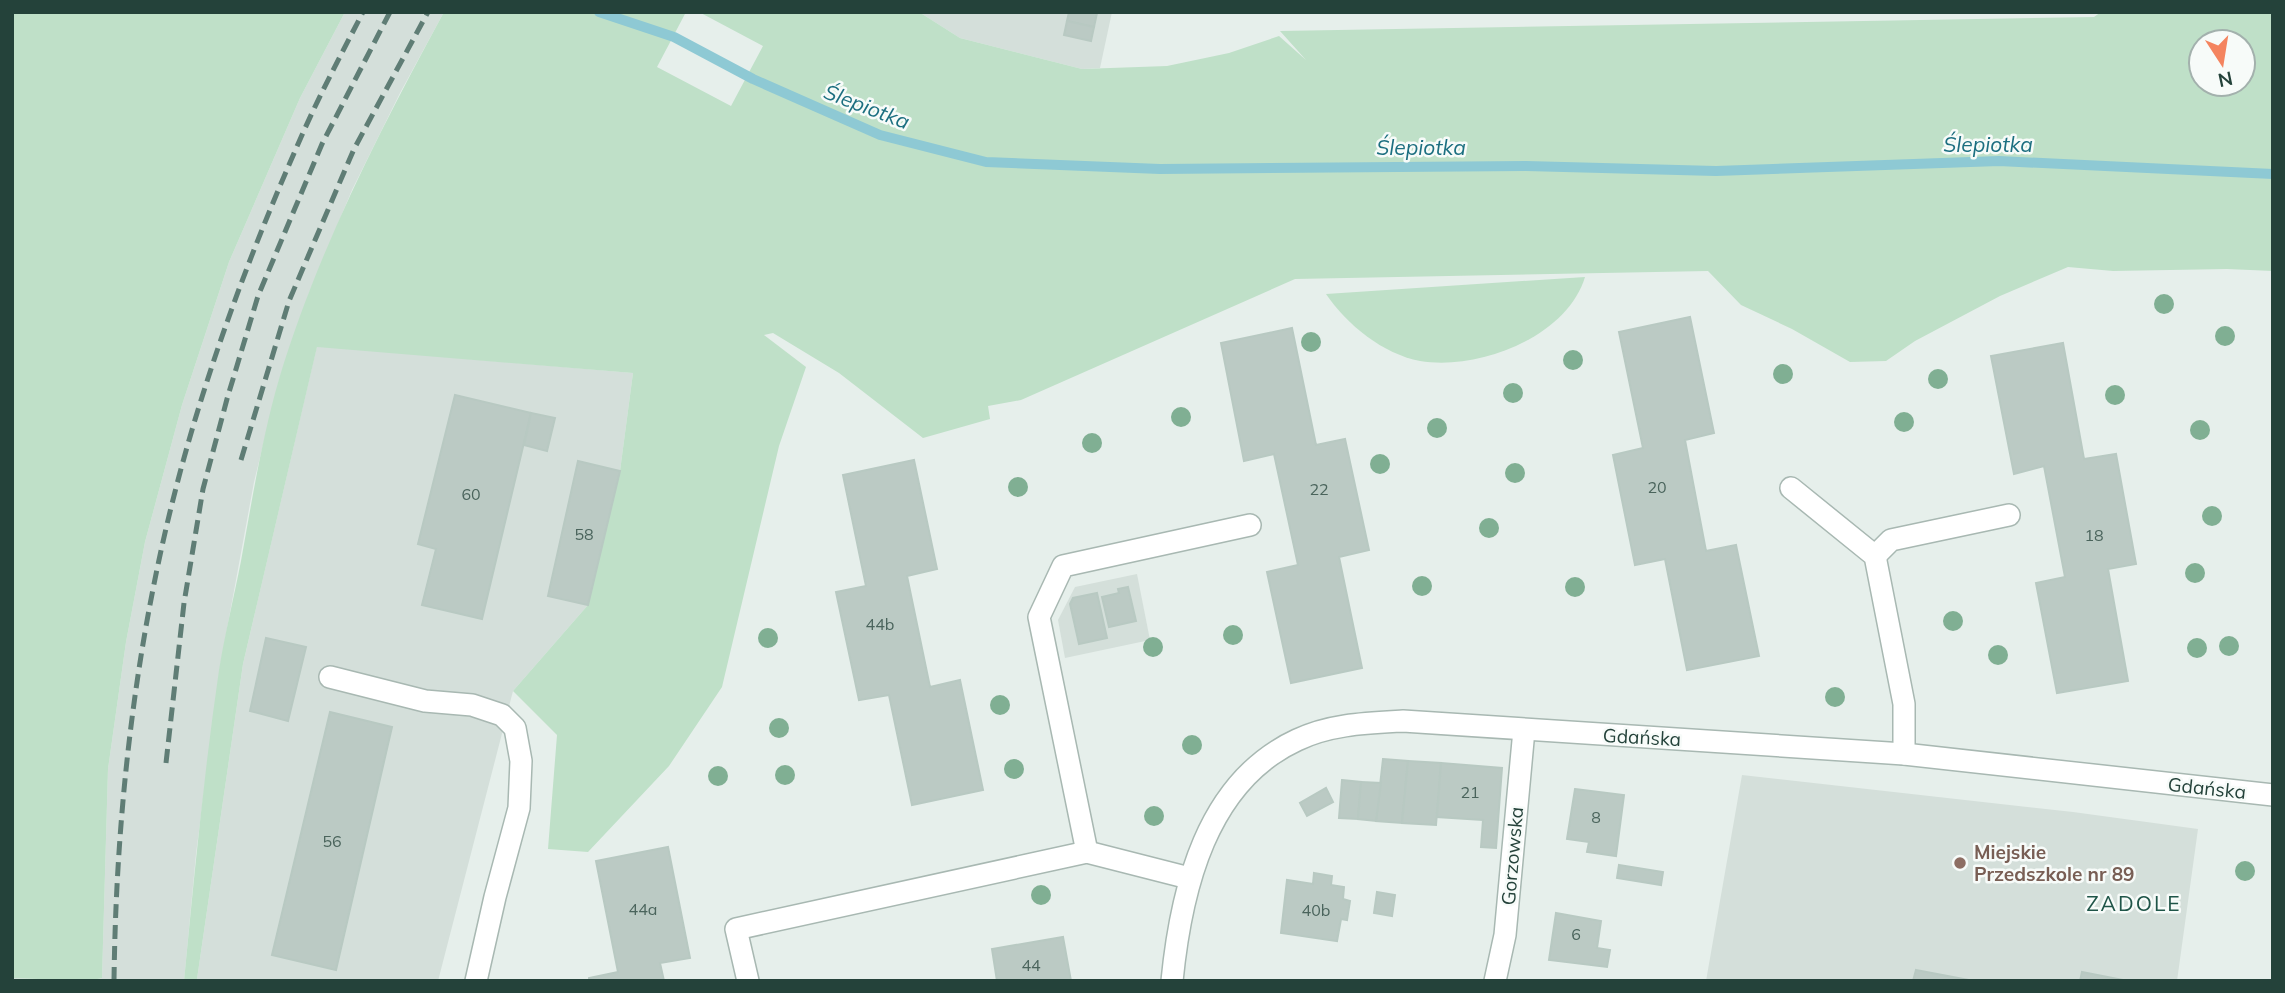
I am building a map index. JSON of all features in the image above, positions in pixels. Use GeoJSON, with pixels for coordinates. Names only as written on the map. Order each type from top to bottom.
{"type":"FeatureCollection","features":[{"type":"Feature","properties":{"kind":"street"},"geometry":{"type":"LineString","coordinates":[[1791,488],[1875,556],[1905,704],[1904,754]]}},
{"type":"Feature","properties":{"kind":"street"},"geometry":{"type":"LineString","coordinates":[[1875,556],[1891,540],[2009,514]]}},
{"type":"Feature","properties":{"kind":"street"},"geometry":{"type":"LineString","coordinates":[[1087,852],[1039,617],[1063,566],[1250,525]]}},
{"type":"Feature","properties":{"kind":"street"},"geometry":{"type":"LineString","coordinates":[[330,677],[425,701],[472,705],[502,715],[514,728],[522,761],[519,808],[476,981]]}},
{"type":"Feature","properties":{"kind":"street","name":"Gdańska"},"geometry":{"type":"LineString","coordinates":[[1172,981],[1176,942],[1189,878],[1226,799],[1256,764],[1298,739],[1349,724],[1403,722],[1904,754],[2273,795]]}},
{"type":"Feature","properties":{"kind":"street","name":"Gorzowska"},"geometry":{"type":"LineString","coordinates":[[1495,981],[1505,935],[1524,730]]}},
{"type":"Feature","properties":{"kind":"street"},"geometry":{"type":"LineString","coordinates":[[748,981],[736,929],[1087,852],[1189,878]]}},
{"type":"Feature","properties":{"kind":"shaded area"},"geometry":{"type":"Polygon","coordinates":[[[345,12],[444,12],[352,190],[309,293],[279,380],[254,482],[220,667],[196,854],[184,981],[88,981],[102,978],[108,769],[126,642],[145,542],[182,405],[229,262],[300,98],[345,12]]]}},
{"type":"Feature","properties":{"kind":"shaded area"},"geometry":{"type":"Polygon","coordinates":[[[919,12],[1112,12],[1100,68],[1082,69],[960,38],[919,12]]]}},
{"type":"Feature","properties":{"kind":"shaded area"},"geometry":{"type":"Polygon","coordinates":[[[317,346],[633,373],[620,471],[588,605],[513,691],[438,981],[197,979],[243,664],[317,346]]]}},
{"type":"Feature","properties":{"kind":"shaded area"},"geometry":{"type":"Polygon","coordinates":[[[1137,574],[1150,640],[1065,658],[1058,620],[1075,587],[1137,574]]]}},
{"type":"Feature","properties":{"kind":"shaded area","name":"Miejskie Przedszkole nr 89"},"geometry":{"type":"Polygon","coordinates":[[[1742,775],[2073,812],[2198,829],[2177,981],[2128,981],[2082,972],[2080,981],[1706,981],[1742,775]]]}},
{"type":"Feature","properties":{"kind":"shaded area"},"geometry":{"type":"Polygon","coordinates":[[[12,978],[88,981],[12,981],[12,978]]]}},
{"type":"Feature","properties":{"kind":"green space"},"geometry":{"type":"Polygon","coordinates":[[[12,12],[345,12],[300,98],[229,262],[182,405],[145,542],[126,642],[108,769],[102,978],[88,981],[12,978],[12,12]]]}},
{"type":"Feature","properties":{"kind":"green space"},"geometry":{"type":"Polygon","coordinates":[[[444,12],[686,12],[657,67],[731,106],[763,46],[699,12],[919,12],[960,38],[1082,69],[1167,66],[1229,53],[1279,36],[1306,60],[1280,31],[2094,17],[2101,12],[2273,12],[2273,271],[2113,271],[2068,267],[2000,296],[1915,341],[1886,361],[1850,362],[1792,329],[1741,305],[1708,271],[1295,279],[1021,400],[988,406],[990,419],[923,438],[839,373],[773,333],[764,335],[806,367],[779,446],[722,687],[669,766],[588,852],[548,849],[557,735],[513,691],[588,605],[620,471],[633,373],[317,347],[243,664],[197,979],[203,981],[184,981],[219,670],[273,401],[312,284],[374,146],[444,12]]]}},
{"type":"Feature","properties":{"kind":"green space"},"geometry":{"type":"Polygon","coordinates":[[[1585,277],[1575,298],[1560,317],[1540,333],[1493,355],[1443,363],[1406,357],[1380,345],[1344,317],[1326,294],[1585,277]]]}},
{"type":"Feature","properties":{"kind":"building"},"geometry":{"type":"Polygon","coordinates":[[[1069,12],[1097,13],[1094,27],[1067,21],[1069,12]]]}},
{"type":"Feature","properties":{"kind":"building"},"geometry":{"type":"Polygon","coordinates":[[[1067,21],[1094,27],[1091,41],[1064,35],[1067,21]]]}},
{"type":"Feature","properties":{"kind":"building"},"geometry":{"type":"Polygon","coordinates":[[[1690,317],[1714,433],[1685,440],[1706,551],[1736,545],[1759,656],[1687,670],[1665,559],[1635,565],[1613,455],[1643,448],[1619,332],[1690,317]]]}},
{"type":"Feature","properties":{"kind":"building"},"geometry":{"type":"Polygon","coordinates":[[[1292,328],[1316,445],[1345,439],[1369,550],[1339,557],[1362,668],[1291,683],[1267,572],[1298,565],[1274,454],[1244,461],[1221,343],[1292,328]]]}},
{"type":"Feature","properties":{"kind":"building"},"geometry":{"type":"Polygon","coordinates":[[[2063,343],[2084,459],[2116,454],[2136,564],[2108,569],[2128,681],[2057,693],[2036,583],[2065,577],[2044,466],[2014,474],[1991,356],[2063,343]]]}},
{"type":"Feature","properties":{"kind":"building"},"geometry":{"type":"Polygon","coordinates":[[[455,395],[531,413],[482,619],[422,605],[436,549],[418,544],[455,395]]]}},
{"type":"Feature","properties":{"kind":"building"},"geometry":{"type":"Polygon","coordinates":[[[531,413],[555,418],[547,451],[524,445],[531,413]]]}},
{"type":"Feature","properties":{"kind":"building"},"geometry":{"type":"Polygon","coordinates":[[[914,460],[937,569],[907,576],[930,687],[960,680],[983,790],[912,805],[889,695],[859,700],[836,592],[866,586],[843,475],[914,460]]]}},
{"type":"Feature","properties":{"kind":"building"},"geometry":{"type":"Polygon","coordinates":[[[578,461],[620,471],[588,605],[548,596],[578,461]]]}},
{"type":"Feature","properties":{"kind":"building"},"geometry":{"type":"Polygon","coordinates":[[[1128,587],[1136,621],[1109,627],[1102,597],[1119,593],[1118,589],[1128,587]]]}},
{"type":"Feature","properties":{"kind":"building"},"geometry":{"type":"Polygon","coordinates":[[[1097,593],[1107,638],[1079,644],[1070,604],[1073,598],[1097,593]]]}},
{"type":"Feature","properties":{"kind":"building"},"geometry":{"type":"Polygon","coordinates":[[[266,638],[306,647],[288,721],[250,711],[266,638]]]}},
{"type":"Feature","properties":{"kind":"building"},"geometry":{"type":"Polygon","coordinates":[[[330,712],[392,727],[336,970],[272,955],[330,712]]]}},
{"type":"Feature","properties":{"kind":"building"},"geometry":{"type":"Polygon","coordinates":[[[1383,759],[1408,761],[1402,823],[1376,821],[1383,759]]]}},
{"type":"Feature","properties":{"kind":"building"},"geometry":{"type":"Polygon","coordinates":[[[1408,761],[1441,763],[1436,825],[1402,823],[1408,761]]]}},
{"type":"Feature","properties":{"kind":"building"},"geometry":{"type":"Polygon","coordinates":[[[1441,763],[1502,768],[1496,848],[1481,847],[1483,820],[1437,817],[1441,763]]]}},
{"type":"Feature","properties":{"kind":"building"},"geometry":{"type":"Polygon","coordinates":[[[1342,780],[1361,782],[1358,819],[1339,818],[1342,780]]]}},
{"type":"Feature","properties":{"kind":"building"},"geometry":{"type":"Polygon","coordinates":[[[1361,782],[1381,783],[1376,821],[1358,819],[1361,782]]]}},
{"type":"Feature","properties":{"kind":"building"},"geometry":{"type":"Polygon","coordinates":[[[1326,788],[1333,802],[1307,816],[1300,803],[1326,788]]]}},
{"type":"Feature","properties":{"kind":"building"},"geometry":{"type":"Polygon","coordinates":[[[1575,789],[1624,795],[1616,856],[1587,852],[1589,842],[1567,839],[1575,789]]]}},
{"type":"Feature","properties":{"kind":"building"},"geometry":{"type":"Polygon","coordinates":[[[668,847],[690,958],[660,963],[664,981],[589,981],[589,978],[618,972],[596,861],[668,847]]]}},
{"type":"Feature","properties":{"kind":"building"},"geometry":{"type":"Polygon","coordinates":[[[1619,865],[1663,872],[1661,885],[1617,878],[1619,865]]]}},
{"type":"Feature","properties":{"kind":"building"},"geometry":{"type":"Polygon","coordinates":[[[1314,873],[1332,876],[1331,885],[1344,887],[1343,899],[1350,901],[1347,920],[1341,919],[1337,941],[1281,933],[1287,880],[1313,884],[1314,873]]]}},
{"type":"Feature","properties":{"kind":"building"},"geometry":{"type":"Polygon","coordinates":[[[1377,892],[1395,895],[1392,916],[1374,913],[1377,892]]]}},
{"type":"Feature","properties":{"kind":"building"},"geometry":{"type":"Polygon","coordinates":[[[1556,913],[1601,921],[1597,948],[1610,950],[1607,967],[1549,960],[1556,913]]]}},
{"type":"Feature","properties":{"kind":"building"},"geometry":{"type":"Polygon","coordinates":[[[1063,937],[1071,981],[997,981],[992,949],[1063,937]]]}},
{"type":"Feature","properties":{"kind":"building"},"geometry":{"type":"Polygon","coordinates":[[[1916,970],[1974,981],[1913,981],[1916,970]]]}},
{"type":"Feature","properties":{"kind":"building"},"geometry":{"type":"Polygon","coordinates":[[[2082,972],[2128,981],[2080,981],[2082,972]]]}},
{"type":"Feature","properties":{"kind":"waterway","name":"Ślepiotka"},"geometry":{"type":"LineString","coordinates":[[599,12],[674,37],[753,79],[880,135],[986,162],[1160,169],[1526,166],[1716,171],[1999,161],[2273,174]]}},
{"type":"Feature","properties":{"kind":"railway"},"geometry":{"type":"LineString","coordinates":[[114,981],[119,856],[130,730],[150,606],[177,484],[217,351],[249,264],[309,120],[363,12]]}},
{"type":"Feature","properties":{"kind":"railway"},"geometry":{"type":"LineString","coordinates":[[166,763],[184,603],[203,489],[227,399],[258,296],[322,144],[390,12]]}},
{"type":"Feature","properties":{"kind":"railway"},"geometry":{"type":"LineString","coordinates":[[241,460],[289,301],[354,149],[428,12]]}},
{"type":"Feature","properties":{"kind":"place","name":"Miejskie Przedszkole nr 89"},"geometry":{"type":"Point","coordinates":[1960,863]}},
{"type":"Feature","properties":{"kind":"district","name":"ZADOLE"},"geometry":{"type":"Point","coordinates":[2134,903]}}]}
